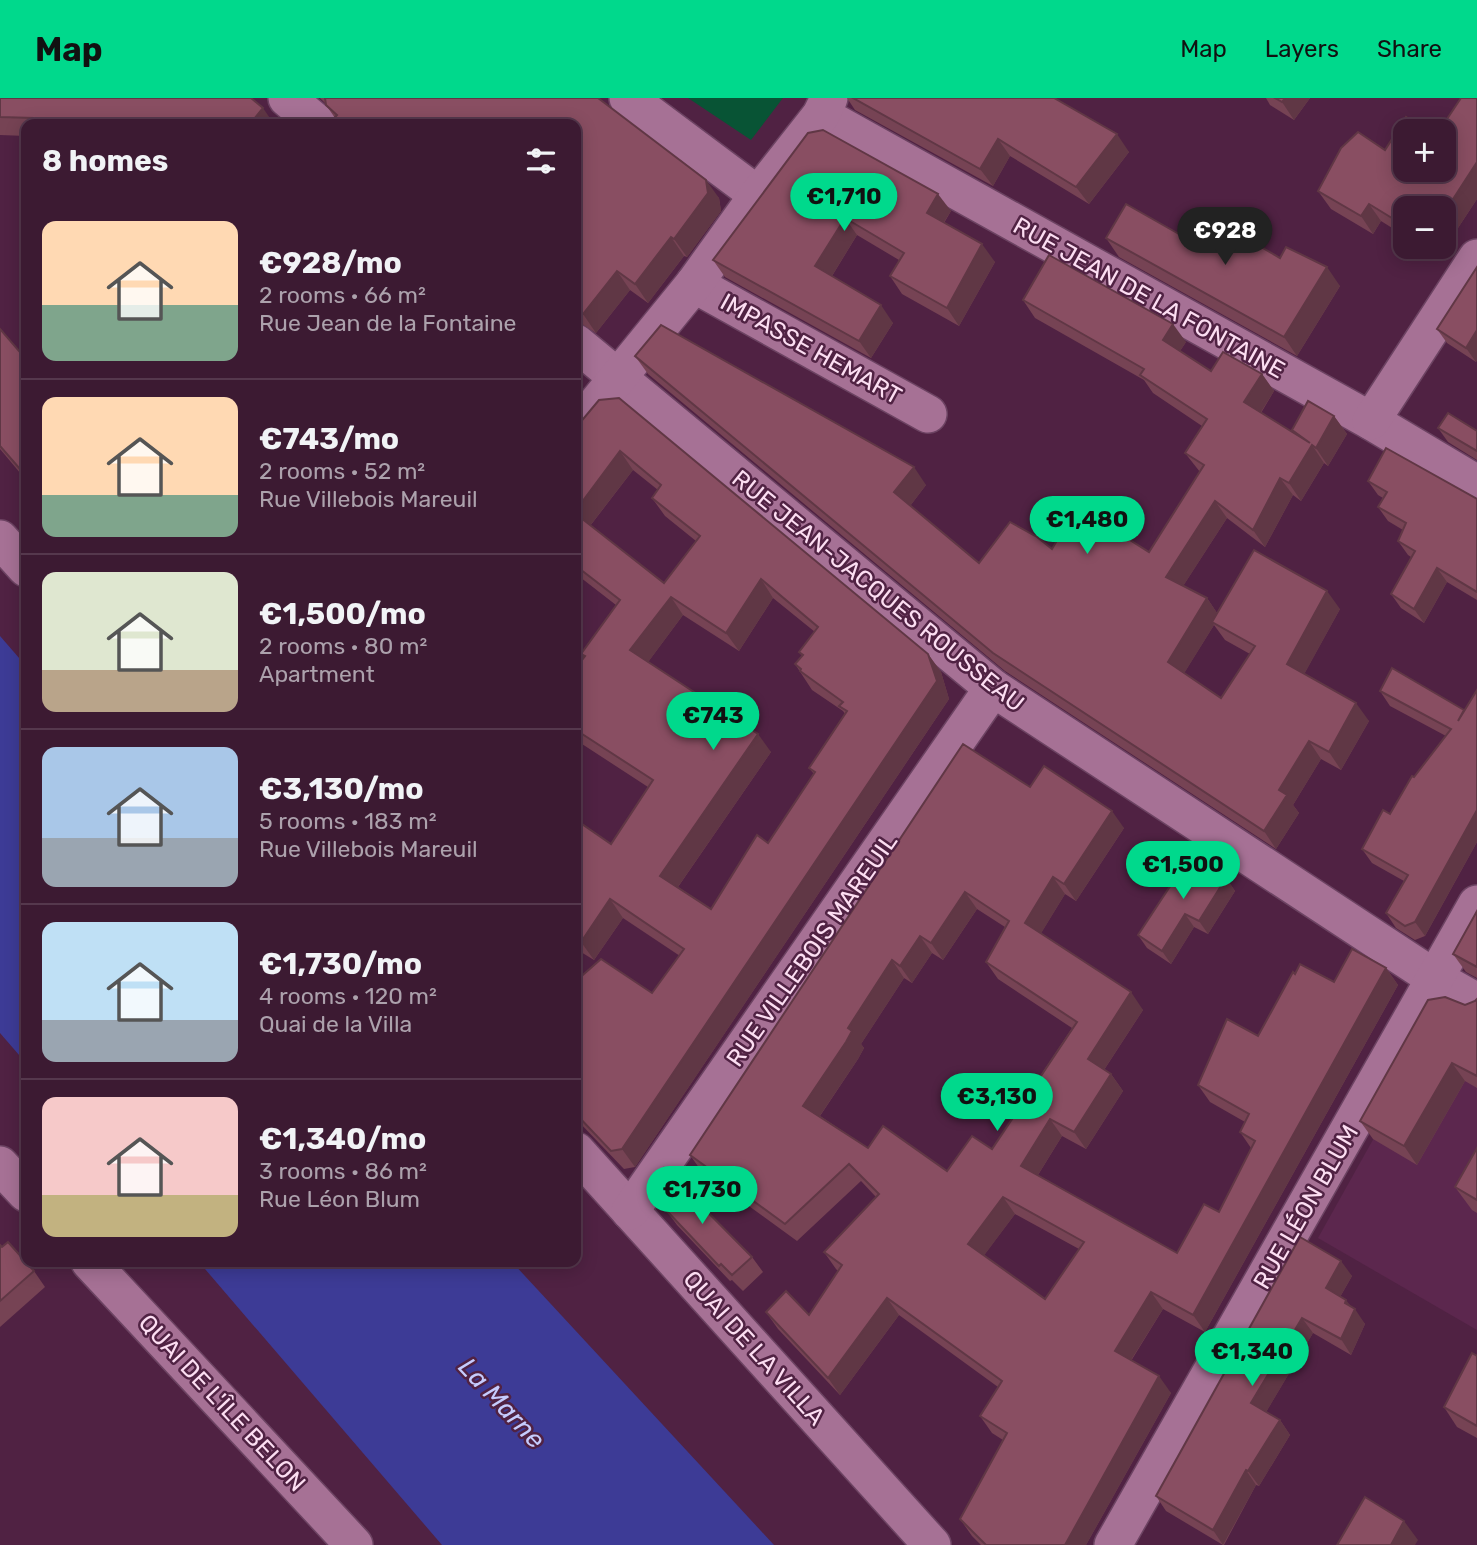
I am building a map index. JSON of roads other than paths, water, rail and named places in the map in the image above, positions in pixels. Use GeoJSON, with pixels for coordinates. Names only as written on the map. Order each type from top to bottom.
{"type":"FeatureCollection","features":[{"type":"Feature","properties":{"kind":"street"},"geometry":{"type":"LineString","coordinates":[[287,98],[312,119]]}},
{"type":"Feature","properties":{"kind":"street"},"geometry":{"type":"LineString","coordinates":[[628,98],[758,195]]}},
{"type":"Feature","properties":{"kind":"street"},"geometry":{"type":"LineString","coordinates":[[581,423],[694,284],[825,106]]}},
{"type":"Feature","properties":{"kind":"street","name":"RUE JEAN DE LA FONTAINE"},"geometry":{"type":"LineString","coordinates":[[825,106],[1477,484]]}},
{"type":"Feature","properties":{"kind":"street"},"geometry":{"type":"LineString","coordinates":[[1371,421],[1477,258]]}},
{"type":"Feature","properties":{"kind":"street","name":"IMPASSE HEMART"},"geometry":{"type":"LineString","coordinates":[[694,284],[928,414]]}},
{"type":"Feature","properties":{"kind":"street","name":"RUE JEAN-JACQUES ROUSSEAU"},"geometry":{"type":"LineString","coordinates":[[581,347],[993,688],[1436,979],[1477,1002]]}},
{"type":"Feature","properties":{"kind":"street"},"geometry":{"type":"LineString","coordinates":[[0,539],[21,562]]}},
{"type":"Feature","properties":{"kind":"street","name":"RUE VILLEBOIS MAREUIL"},"geometry":{"type":"LineString","coordinates":[[630,1211],[993,688]]}},
{"type":"Feature","properties":{"kind":"street","name":"RUE LÉON BLUM"},"geometry":{"type":"LineString","coordinates":[[1113,1545],[1477,904]]}},
{"type":"Feature","properties":{"kind":"street","name":"QUAI DE LA VILLA"},"geometry":{"type":"LineString","coordinates":[[581,1157],[932,1545]]}},
{"type":"Feature","properties":{"kind":"street"},"geometry":{"type":"LineString","coordinates":[[0,1165],[21,1188]]}},
{"type":"Feature","properties":{"kind":"street","name":"QUAI DE L'ÎLE BELON"},"geometry":{"type":"LineString","coordinates":[[95,1267],[354,1545]]}},
{"type":"Feature","properties":{"kind":"water"},"geometry":{"type":"Polygon","coordinates":[[[0,636],[21,660],[21,1057],[0,1033],[0,636]]]}},
{"type":"Feature","properties":{"kind":"water","name":"La Marne"},"geometry":{"type":"Polygon","coordinates":[[[203,1267],[517,1267],[774,1545],[442,1545],[203,1267]]]}}]}
